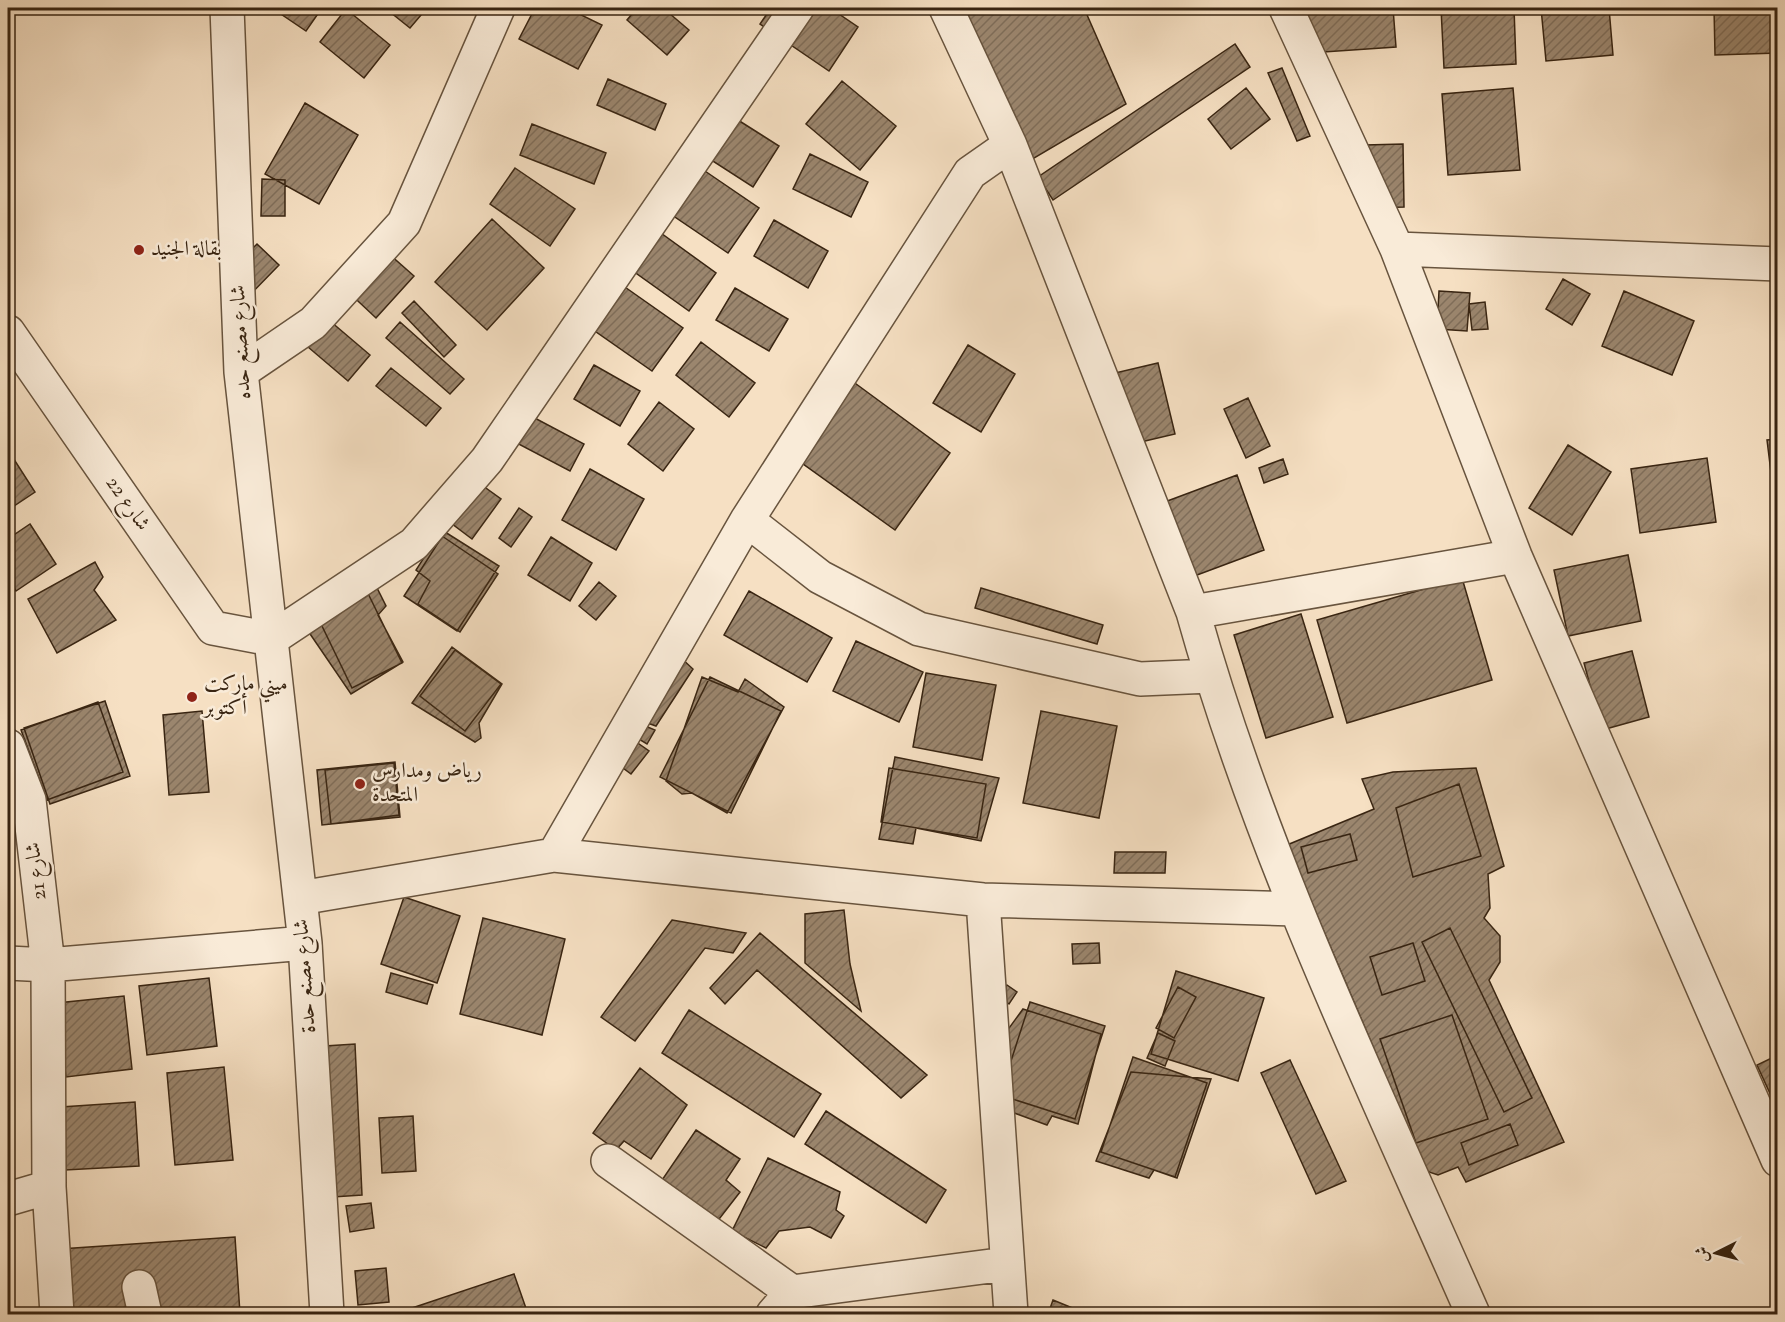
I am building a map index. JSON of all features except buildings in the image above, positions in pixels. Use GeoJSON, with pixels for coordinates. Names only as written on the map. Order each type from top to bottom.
{"type":"FeatureCollection","features":[{"type":"Feature","properties":{"kind":"street","name":"شارع مصنع حده"},"geometry":{"type":"LineString","coordinates":[[227,8],[242,372],[271,639]]}},
{"type":"Feature","properties":{"kind":"street"},"geometry":{"type":"LineString","coordinates":[[242,372],[313,323],[404,223],[498,8]]}},
{"type":"Feature","properties":{"kind":"street"},"geometry":{"type":"LineString","coordinates":[[271,639],[414,544],[487,460],[797,8]]}},
{"type":"Feature","properties":{"kind":"street"},"geometry":{"type":"LineString","coordinates":[[946,8],[1010,145],[1193,612],[1211,676],[1295,909],[1473,1314]]}},
{"type":"Feature","properties":{"kind":"street"},"geometry":{"type":"LineString","coordinates":[[1286,8],[1397,249],[1515,556],[1778,1160]]}},
{"type":"Feature","properties":{"kind":"street"},"geometry":{"type":"LineString","coordinates":[[554,855],[747,520],[970,172],[1010,145]]}},
{"type":"Feature","properties":{"kind":"street"},"geometry":{"type":"LineString","coordinates":[[1397,249],[1778,264]]}},
{"type":"Feature","properties":{"kind":"street","name":"شارع 22"},"geometry":{"type":"LineString","coordinates":[[8,332],[213,628],[271,639]]}},
{"type":"Feature","properties":{"kind":"street"},"geometry":{"type":"LineString","coordinates":[[747,520],[820,577],[919,629],[1140,679],[1211,676]]}},
{"type":"Feature","properties":{"kind":"street"},"geometry":{"type":"LineString","coordinates":[[1193,612],[1515,556]]}},
{"type":"Feature","properties":{"kind":"street","name":"شارع مصنع حدة"},"geometry":{"type":"LineString","coordinates":[[271,639],[304,943],[327,1314]]}},
{"type":"Feature","properties":{"kind":"street","name":"شارع 21"},"geometry":{"type":"LineString","coordinates":[[8,746],[29,800],[48,965],[49,1187],[57,1314]]}},
{"type":"Feature","properties":{"kind":"street"},"geometry":{"type":"LineString","coordinates":[[300,898],[554,855],[983,900],[1295,909]]}},
{"type":"Feature","properties":{"kind":"street"},"geometry":{"type":"LineString","coordinates":[[983,900],[1011,1314]]}},
{"type":"Feature","properties":{"kind":"street"},"geometry":{"type":"LineString","coordinates":[[8,963],[48,965],[304,943]]}},
{"type":"Feature","properties":{"kind":"street"},"geometry":{"type":"LineString","coordinates":[[608,1161],[783,1303],[1006,1264]]}},
{"type":"Feature","properties":{"kind":"street"},"geometry":{"type":"LineString","coordinates":[[8,1199],[49,1187]]}},
{"type":"Feature","properties":{"kind":"place","name":"بقالة الجنيد"},"geometry":{"type":"Point","coordinates":[139,250]}},
{"type":"Feature","properties":{"kind":"place","name":"ميني ماركت أكتوبر"},"geometry":{"type":"Point","coordinates":[192,697]}},
{"type":"Feature","properties":{"kind":"place","name":"رياض ومدارس المتحدة"},"geometry":{"type":"Point","coordinates":[360,784]}}]}
